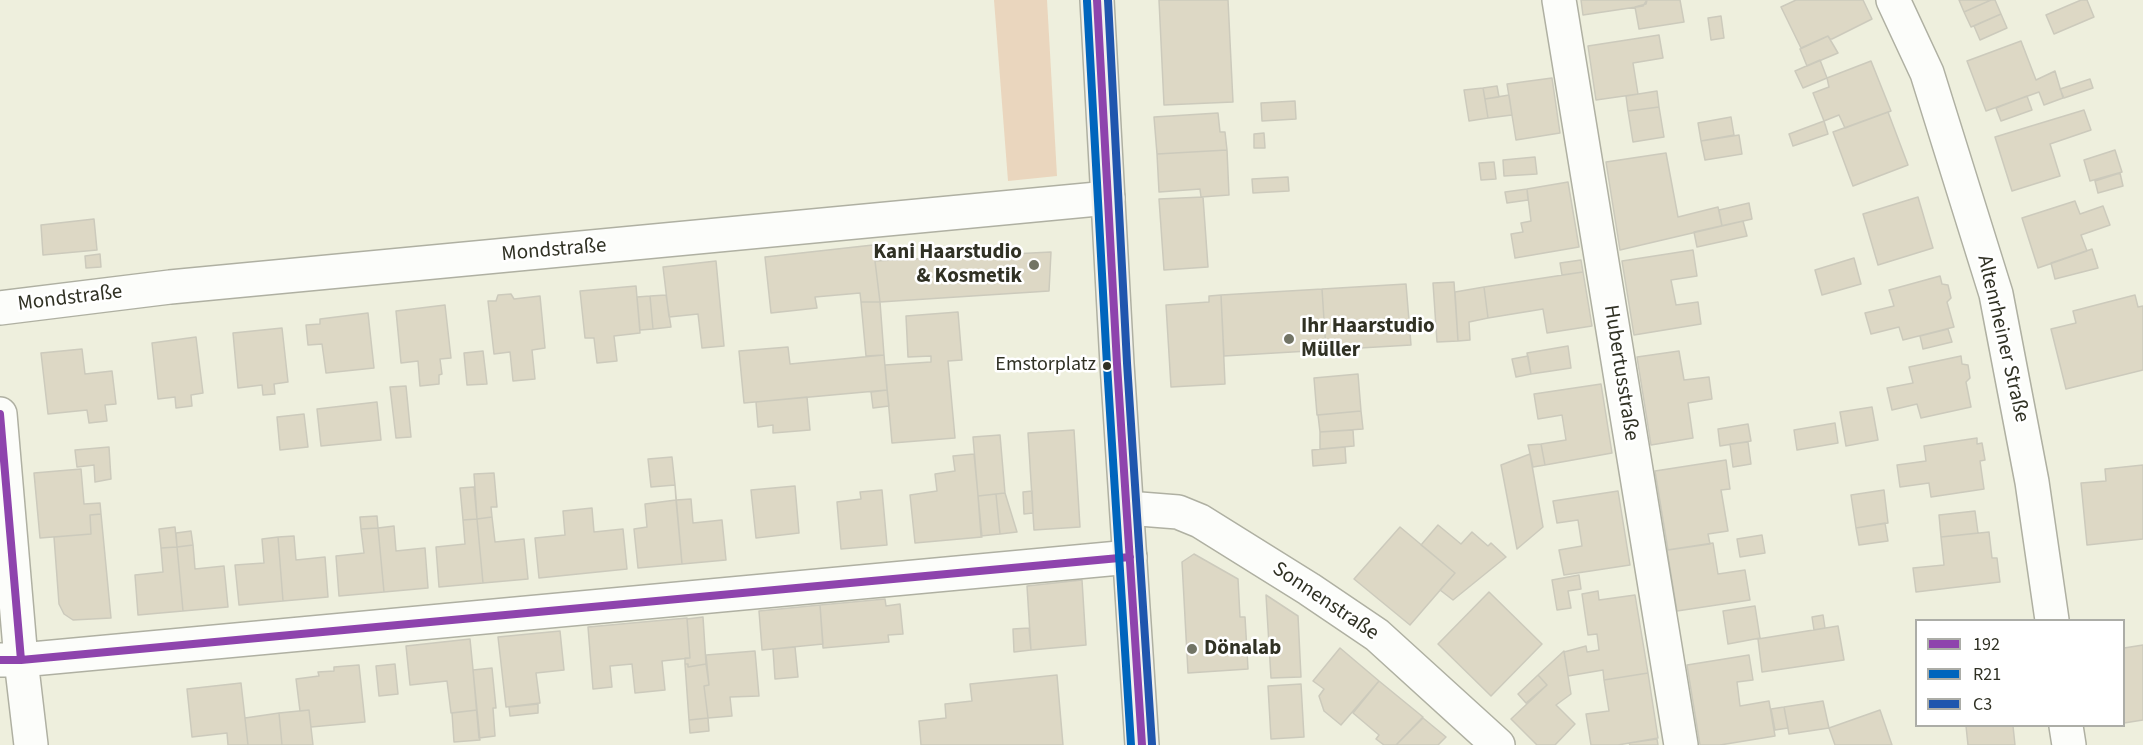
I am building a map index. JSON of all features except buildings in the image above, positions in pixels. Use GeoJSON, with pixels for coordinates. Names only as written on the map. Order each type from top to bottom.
{"type":"FeatureCollection","features":[{"type":"Feature","properties":{"kind":"main road"},"geometry":{"type":"LineString","coordinates":[[1097,0],[1142,745]]}},
{"type":"Feature","properties":{"kind":"street","name":"Hubertusstraße"},"geometry":{"type":"LineString","coordinates":[[1559,0],[1681,745]]}},
{"type":"Feature","properties":{"kind":"street","name":"Altenrheiner Straße"},"geometry":{"type":"LineString","coordinates":[[1893,0],[1927,73],[1996,294],[2032,482],[2052,619]]}},
{"type":"Feature","properties":{"kind":"street","name":"Mondstraße"},"geometry":{"type":"LineString","coordinates":[[0,308],[170,287],[1108,198]]}},
{"type":"Feature","properties":{"kind":"street"},"geometry":{"type":"LineString","coordinates":[[0,414],[10,660],[31,745]]}},
{"type":"Feature","properties":{"kind":"street","name":"Sonnenstraße"},"geometry":{"type":"LineString","coordinates":[[1127,508],[1178,512],[1200,521],[1309,589],[1377,635],[1498,745]]}},
{"type":"Feature","properties":{"kind":"street"},"geometry":{"type":"LineString","coordinates":[[10,660],[1130,557]]}},
{"type":"Feature","properties":{"kind":"street"},"geometry":{"type":"LineString","coordinates":[[2066,727],[2069,745]]}},
{"type":"Feature","properties":{"kind":"shaded area"},"geometry":{"type":"Polygon","coordinates":[[[994,0],[1047,0],[1057,176],[1008,181],[994,0]]]}},
{"type":"Feature","properties":{"kind":"transit line","name":"192"},"geometry":{"type":"LineString","coordinates":[[1097,0],[1117,364],[1142,745]]}},
{"type":"Feature","properties":{"kind":"transit line","name":"C3"},"geometry":{"type":"LineString","coordinates":[[1108,0],[1127,363],[1152,744]]}},
{"type":"Feature","properties":{"kind":"transit line","name":"R21"},"geometry":{"type":"LineString","coordinates":[[1087,1],[1131,745]]}},
{"type":"Feature","properties":{"kind":"transit line","name":"192"},"geometry":{"type":"LineString","coordinates":[[0,414],[21,660]]}},
{"type":"Feature","properties":{"kind":"transit line","name":"192"},"geometry":{"type":"LineString","coordinates":[[0,660],[21,660],[1130,557]]}},
{"type":"Feature","properties":{"kind":"place","name":"Kani Haarstudio & Kosmetik"},"geometry":{"type":"Point","coordinates":[1034,265]}},
{"type":"Feature","properties":{"kind":"place","name":"Ihr Haarstudio Müller"},"geometry":{"type":"Point","coordinates":[1289,339]}},
{"type":"Feature","properties":{"kind":"place","name":"Emstorplatz"},"geometry":{"type":"Point","coordinates":[1107,366]}},
{"type":"Feature","properties":{"kind":"place","name":"Dönalab"},"geometry":{"type":"Point","coordinates":[1192,649]}}]}
